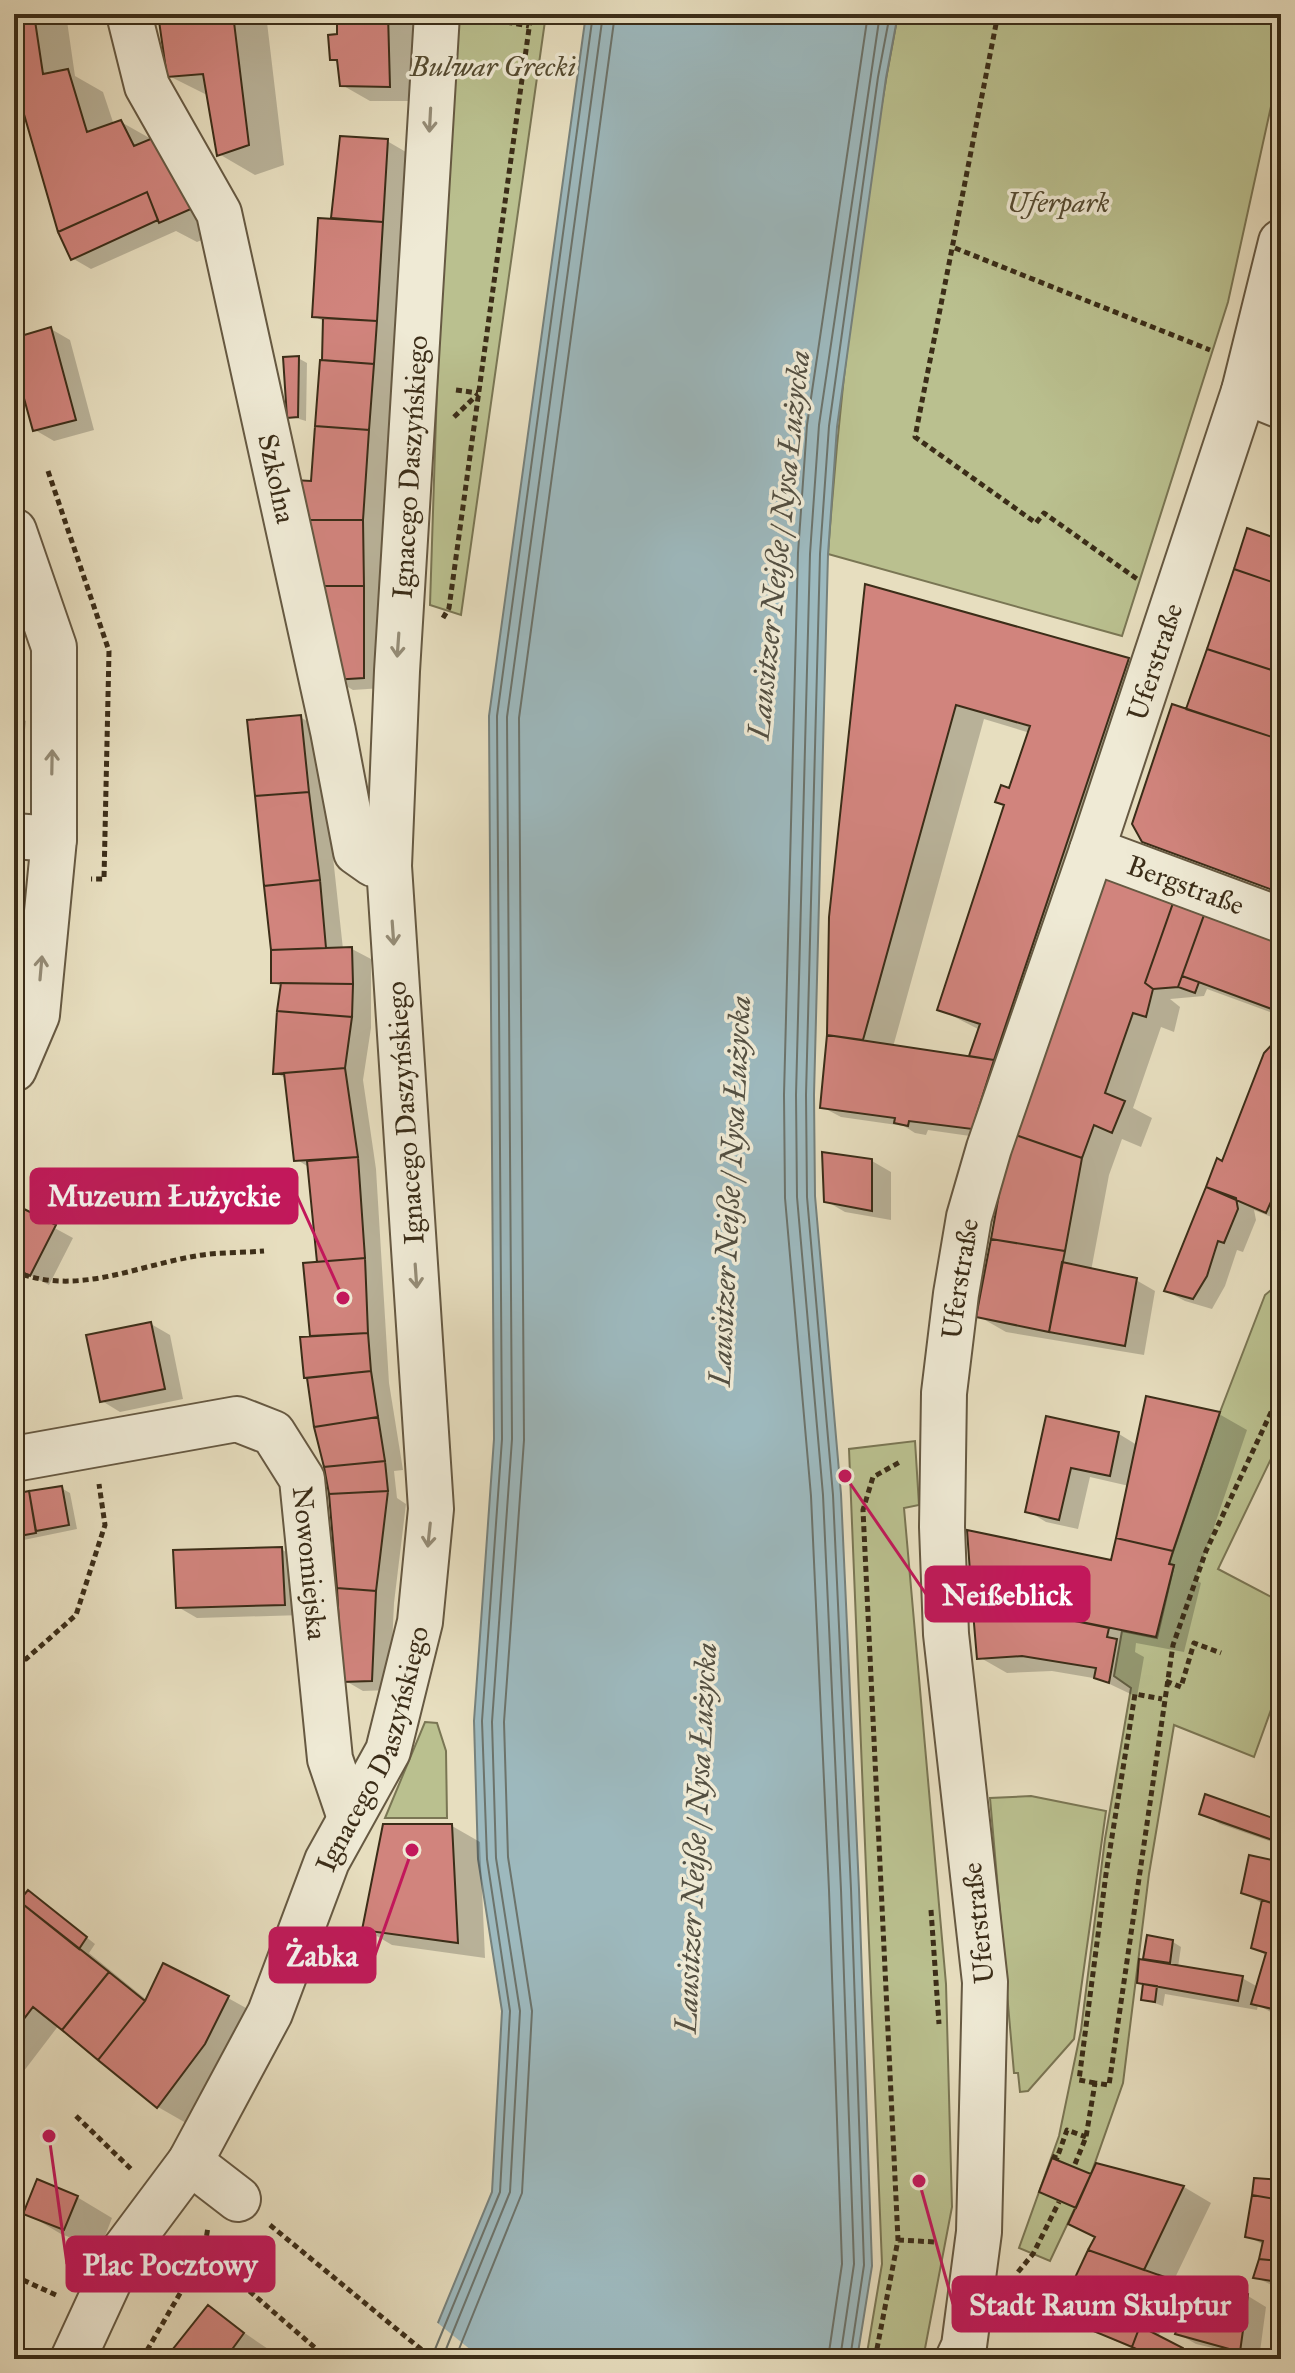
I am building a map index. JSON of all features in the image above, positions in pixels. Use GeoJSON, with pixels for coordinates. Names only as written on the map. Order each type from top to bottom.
{"type":"FeatureCollection","features":[{"type":"Feature","properties":{"kind":"street","name":"Szkolna"},"geometry":{"type":"LineString","coordinates":[[129,14],[147,86],[219,213],[333,731],[356,852],[373,864],[389,866]]}},
{"type":"Feature","properties":{"kind":"street","name":"Ignacego Daszyńskiego"},"geometry":{"type":"LineString","coordinates":[[73,2359],[122,2253],[214,2181],[270,2013],[327,1861],[388,1751],[420,1622],[431,1509],[389,866],[397,671],[451,15]]}},
{"type":"Feature","properties":{"kind":"street","name":"Uferstraße"},"geometry":{"type":"LineString","coordinates":[[958,2359],[964,2346],[979,2232],[985,1982],[946,1634],[944,1393],[969,1217],[989,1148],[1173,606],[1258,387],[1281,242]]}},
{"type":"Feature","properties":{"kind":"street"},"geometry":{"type":"LineString","coordinates":[[14,531],[54,647],[34,838],[37,1015],[14,1069]]}},
{"type":"Feature","properties":{"kind":"street","name":"Bergstraße"},"geometry":{"type":"LineString","coordinates":[[1092,850],[1281,920]]}},
{"type":"Feature","properties":{"kind":"street","name":"Nowomiejska"},"geometry":{"type":"LineString","coordinates":[[14,1459],[237,1419],[273,1433],[302,1479],[330,1759],[350,1818]]}},
{"type":"Feature","properties":{"kind":"path"},"geometry":{"type":"LineString","coordinates":[[449,608],[531,14]]}},
{"type":"Feature","properties":{"kind":"path"},"geometry":{"type":"LineString","coordinates":[[998,14],[955,248],[915,437],[1036,523],[1044,513],[1173,606]]}},
{"type":"Feature","properties":{"kind":"path"},"geometry":{"type":"LineString","coordinates":[[451,15],[529,26]]}},
{"type":"Feature","properties":{"kind":"path"},"geometry":{"type":"LineString","coordinates":[[955,248],[1258,387]]}},
{"type":"Feature","properties":{"kind":"path"},"geometry":{"type":"LineString","coordinates":[[443,389],[479,393]]}},
{"type":"Feature","properties":{"kind":"path"},"geometry":{"type":"LineString","coordinates":[[451,420],[479,393]]}},
{"type":"Feature","properties":{"kind":"path"},"geometry":{"type":"LineString","coordinates":[[14,1271],[36,1280],[98,1280],[197,1256],[264,1251]]}},
{"type":"Feature","properties":{"kind":"path"},"geometry":{"type":"LineString","coordinates":[[1162,1699],[1135,1694],[1106,1874],[1079,2080],[1109,2085],[1162,1699],[1173,1645],[1206,1551],[1281,1391]]}},
{"type":"Feature","properties":{"kind":"path"},"geometry":{"type":"LineString","coordinates":[[14,1659],[26,1659],[76,1615],[105,1525],[93,1443]]}},
{"type":"Feature","properties":{"kind":"path"},"geometry":{"type":"LineString","coordinates":[[875,2359],[898,2240],[863,1510],[873,1477],[896,1462],[944,1457]]}},
{"type":"Feature","properties":{"kind":"path"},"geometry":{"type":"LineString","coordinates":[[896,1462],[897,1478]]}},
{"type":"Feature","properties":{"kind":"path"},"geometry":{"type":"LineString","coordinates":[[1166,1681],[1181,1687],[1194,1643],[1221,1653]]}},
{"type":"Feature","properties":{"kind":"path"},"geometry":{"type":"LineString","coordinates":[[930,1901],[939,2026]]}},
{"type":"Feature","properties":{"kind":"path"},"geometry":{"type":"LineString","coordinates":[[1075,2164],[1086,2137],[1095,2083]]}},
{"type":"Feature","properties":{"kind":"path"},"geometry":{"type":"LineString","coordinates":[[76,2116],[135,2173]]}},
{"type":"Feature","properties":{"kind":"path"},"geometry":{"type":"LineString","coordinates":[[1052,2156],[1057,2158],[1067,2130],[1086,2137]]}},
{"type":"Feature","properties":{"kind":"path"},"geometry":{"type":"LineString","coordinates":[[142,2359],[204,2252],[214,2181]]}},
{"type":"Feature","properties":{"kind":"path"},"geometry":{"type":"LineString","coordinates":[[214,2181],[433,2359]]}},
{"type":"Feature","properties":{"kind":"path"},"geometry":{"type":"LineString","coordinates":[[1033,2254],[1059,2202]]}},
{"type":"Feature","properties":{"kind":"path"},"geometry":{"type":"LineString","coordinates":[[898,2240],[948,2243]]}},
{"type":"Feature","properties":{"kind":"path"},"geometry":{"type":"LineString","coordinates":[[204,2252],[328,2359]]}},
{"type":"Feature","properties":{"kind":"path"},"geometry":{"type":"LineString","coordinates":[[14,2276],[60,2297]]}},
{"type":"Feature","properties":{"kind":"green space","name":"Bulwar Grecki"},"geometry":{"type":"Polygon","coordinates":[[[449,14],[546,14],[461,615],[430,605],[449,14]]]}},
{"type":"Feature","properties":{"kind":"green space","name":"Uferpark"},"geometry":{"type":"Polygon","coordinates":[[[898,14],[1281,14],[1281,61],[1228,302],[1122,636],[828,554],[855,283],[898,14]]]}},
{"type":"Feature","properties":{"kind":"green space"},"geometry":{"type":"Polygon","coordinates":[[[1281,1282],[1281,1438],[1218,1569],[1281,1602],[1281,1682],[1254,1757],[1174,1725],[1149,1874],[1123,2083],[1091,2174],[1050,2261],[1019,2248],[1059,2136],[1081,2030],[1105,1839],[1131,1688],[1114,1676],[1122,1631],[1157,1638],[1174,1565],[1169,1564],[1220,1412],[1265,1295],[1281,1282]]]}},
{"type":"Feature","properties":{"kind":"green space"},"geometry":{"type":"Polygon","coordinates":[[[915,1441],[919,1505],[904,1508],[946,1984],[952,2207],[923,2359],[866,2359],[882,2264],[849,1449],[915,1441]]]}},
{"type":"Feature","properties":{"kind":"green space"},"geometry":{"type":"Polygon","coordinates":[[[425,1722],[437,1723],[446,1751],[447,1818],[385,1818],[425,1722]]]}},
{"type":"Feature","properties":{"kind":"green space"},"geometry":{"type":"Polygon","coordinates":[[[1031,1796],[1106,1811],[1074,2039],[1028,2091],[1020,2092],[1018,2073],[1014,2073],[990,1798],[1031,1796]]]}},
{"type":"Feature","properties":{"kind":"water","name":"Lausitzer Neiße / Nysa Łużycka"},"geometry":{"type":"Polygon","coordinates":[[[586,14],[898,14],[886,78],[837,427],[828,554],[814,1095],[815,1196],[841,1494],[872,2266],[857,2359],[423,2359],[492,2192],[502,2011],[478,1859],[474,1721],[494,1439],[489,716],[586,14]]]}},
{"type":"Feature","properties":{"kind":"pier"},"geometry":{"type":"Polygon","coordinates":[[[434,2320],[482,2359],[419,2359],[434,2320]]]}},
{"type":"Feature","properties":{"kind":"building"},"geometry":{"type":"Polygon","coordinates":[[[14,14],[34,14],[43,74],[68,69],[87,132],[121,120],[134,146],[165,133],[200,205],[159,223],[147,192],[58,232],[17,90],[14,91],[14,14]]]}},
{"type":"Feature","properties":{"kind":"building"},"geometry":{"type":"Polygon","coordinates":[[[158,14],[233,14],[249,145],[217,156],[203,74],[167,77],[158,14]]]}},
{"type":"Feature","properties":{"kind":"building"},"geometry":{"type":"Polygon","coordinates":[[[337,14],[388,14],[390,87],[340,86],[337,60],[330,60],[328,35],[337,34],[337,14]]]}},
{"type":"Feature","properties":{"kind":"building"},"geometry":{"type":"Polygon","coordinates":[[[340,136],[388,139],[383,222],[331,218],[340,136]]]}},
{"type":"Feature","properties":{"kind":"building"},"geometry":{"type":"Polygon","coordinates":[[[147,192],[158,220],[71,260],[58,232],[147,192]]]}},
{"type":"Feature","properties":{"kind":"building"},"geometry":{"type":"Polygon","coordinates":[[[318,218],[383,222],[377,321],[312,317],[318,218]]]}},
{"type":"Feature","properties":{"kind":"building"},"geometry":{"type":"Polygon","coordinates":[[[323,318],[377,321],[374,364],[322,360],[323,318]]]}},
{"type":"Feature","properties":{"kind":"building"},"geometry":{"type":"Polygon","coordinates":[[[51,327],[76,420],[33,431],[14,362],[14,338],[51,327]]]}},
{"type":"Feature","properties":{"kind":"building"},"geometry":{"type":"Polygon","coordinates":[[[299,356],[298,417],[287,418],[283,357],[299,356]]]}},
{"type":"Feature","properties":{"kind":"building"},"geometry":{"type":"Polygon","coordinates":[[[320,360],[374,364],[369,430],[315,426],[320,360]]]}},
{"type":"Feature","properties":{"kind":"building"},"geometry":{"type":"Polygon","coordinates":[[[315,426],[369,430],[363,520],[298,520],[294,480],[311,481],[315,426]]]}},
{"type":"Feature","properties":{"kind":"building"},"geometry":{"type":"Polygon","coordinates":[[[298,520],[363,520],[364,586],[308,586],[298,520]]]}},
{"type":"Feature","properties":{"kind":"building"},"geometry":{"type":"Polygon","coordinates":[[[1247,528],[1281,540],[1281,585],[1234,569],[1247,528]]]}},
{"type":"Feature","properties":{"kind":"building"},"geometry":{"type":"Polygon","coordinates":[[[1234,569],[1281,585],[1281,673],[1207,649],[1234,569]]]}},
{"type":"Feature","properties":{"kind":"building"},"geometry":{"type":"Polygon","coordinates":[[[865,584],[1129,658],[994,1060],[969,1056],[980,1024],[937,1010],[1004,805],[995,802],[1001,785],[1009,788],[1030,726],[956,705],[863,1040],[827,1035],[829,917],[865,584]]]}},
{"type":"Feature","properties":{"kind":"building"},"geometry":{"type":"Polygon","coordinates":[[[308,586],[364,586],[364,678],[332,680],[308,586]]]}},
{"type":"Feature","properties":{"kind":"building"},"geometry":{"type":"Polygon","coordinates":[[[1207,649],[1281,673],[1281,740],[1186,709],[1207,649]]]}},
{"type":"Feature","properties":{"kind":"building"},"geometry":{"type":"Polygon","coordinates":[[[1172,704],[1281,740],[1281,893],[1142,842],[1132,824],[1172,704]]]}},
{"type":"Feature","properties":{"kind":"building"},"geometry":{"type":"Polygon","coordinates":[[[301,715],[309,792],[255,796],[247,720],[301,715]]]}},
{"type":"Feature","properties":{"kind":"building"},"geometry":{"type":"Polygon","coordinates":[[[309,792],[320,880],[264,886],[255,796],[309,792]]]}},
{"type":"Feature","properties":{"kind":"building"},"geometry":{"type":"Polygon","coordinates":[[[1102,877],[1173,903],[1145,983],[1153,989],[1146,1017],[1133,1013],[1105,1093],[1125,1101],[1112,1133],[1094,1125],[1082,1158],[1010,1133],[1102,877]]]}},
{"type":"Feature","properties":{"kind":"building"},"geometry":{"type":"Polygon","coordinates":[[[320,880],[326,948],[271,950],[264,886],[320,880]]]}},
{"type":"Feature","properties":{"kind":"building"},"geometry":{"type":"Polygon","coordinates":[[[1173,903],[1204,915],[1178,987],[1153,989],[1145,983],[1173,903]]]}},
{"type":"Feature","properties":{"kind":"building"},"geometry":{"type":"Polygon","coordinates":[[[1204,915],[1281,942],[1281,999],[1277,1011],[1182,976],[1204,915]]]}},
{"type":"Feature","properties":{"kind":"building"},"geometry":{"type":"Polygon","coordinates":[[[352,947],[353,984],[271,983],[271,950],[352,947]]]}},
{"type":"Feature","properties":{"kind":"building"},"geometry":{"type":"Polygon","coordinates":[[[1182,976],[1199,982],[1195,993],[1178,987],[1182,976]]]}},
{"type":"Feature","properties":{"kind":"building"},"geometry":{"type":"Polygon","coordinates":[[[281,983],[353,984],[352,1017],[277,1011],[281,983]]]}},
{"type":"Feature","properties":{"kind":"building"},"geometry":{"type":"Polygon","coordinates":[[[277,1011],[352,1017],[345,1068],[273,1074],[277,1011]]]}},
{"type":"Feature","properties":{"kind":"building"},"geometry":{"type":"Polygon","coordinates":[[[827,1035],[994,1060],[972,1129],[909,1121],[908,1126],[894,1123],[895,1118],[820,1108],[827,1035]]]}},
{"type":"Feature","properties":{"kind":"building"},"geometry":{"type":"Polygon","coordinates":[[[1281,1035],[1281,1179],[1266,1213],[1206,1187],[1217,1158],[1222,1161],[1264,1053],[1281,1035]]]}},
{"type":"Feature","properties":{"kind":"building"},"geometry":{"type":"Polygon","coordinates":[[[345,1068],[358,1157],[294,1161],[284,1073],[345,1068]]]}},
{"type":"Feature","properties":{"kind":"building"},"geometry":{"type":"Polygon","coordinates":[[[1010,1133],[1082,1158],[1065,1251],[991,1239],[1010,1133]]]}},
{"type":"Feature","properties":{"kind":"building"},"geometry":{"type":"Polygon","coordinates":[[[822,1152],[872,1159],[872,1211],[824,1202],[822,1152]]]}},
{"type":"Feature","properties":{"kind":"building"},"geometry":{"type":"Polygon","coordinates":[[[358,1157],[365,1258],[317,1262],[307,1161],[358,1157]]]}},
{"type":"Feature","properties":{"kind":"building"},"geometry":{"type":"Polygon","coordinates":[[[1206,1187],[1236,1198],[1238,1209],[1224,1243],[1218,1241],[1207,1276],[1193,1299],[1164,1291],[1206,1187]]]}},
{"type":"Feature","properties":{"kind":"building"},"geometry":{"type":"Polygon","coordinates":[[[14,1204],[56,1225],[30,1276],[14,1268],[14,1204]]]}},
{"type":"Feature","properties":{"kind":"building"},"geometry":{"type":"Polygon","coordinates":[[[991,1239],[1065,1251],[1049,1332],[976,1317],[991,1239]]]}},
{"type":"Feature","properties":{"kind":"building"},"geometry":{"type":"Polygon","coordinates":[[[365,1258],[368,1333],[310,1336],[303,1263],[365,1258]]]}},
{"type":"Feature","properties":{"kind":"building"},"geometry":{"type":"Polygon","coordinates":[[[1062,1262],[1137,1278],[1125,1346],[1049,1332],[1062,1262]]]}},
{"type":"Feature","properties":{"kind":"building"},"geometry":{"type":"Polygon","coordinates":[[[151,1322],[165,1389],[100,1402],[86,1335],[151,1322]]]}},
{"type":"Feature","properties":{"kind":"building"},"geometry":{"type":"Polygon","coordinates":[[[368,1333],[371,1371],[304,1378],[300,1337],[368,1333]]]}},
{"type":"Feature","properties":{"kind":"building"},"geometry":{"type":"Polygon","coordinates":[[[371,1371],[378,1417],[314,1427],[307,1378],[371,1371]]]}},
{"type":"Feature","properties":{"kind":"building"},"geometry":{"type":"Polygon","coordinates":[[[1146,1396],[1220,1412],[1173,1551],[1116,1538],[1146,1396]]]}},
{"type":"Feature","properties":{"kind":"building"},"geometry":{"type":"Polygon","coordinates":[[[1046,1416],[1119,1432],[1110,1476],[1071,1468],[1059,1520],[1025,1512],[1046,1416]]]}},
{"type":"Feature","properties":{"kind":"building"},"geometry":{"type":"Polygon","coordinates":[[[378,1417],[385,1461],[324,1467],[314,1427],[378,1417]]]}},
{"type":"Feature","properties":{"kind":"building"},"geometry":{"type":"Polygon","coordinates":[[[385,1461],[388,1491],[329,1494],[324,1467],[385,1461]]]}},
{"type":"Feature","properties":{"kind":"building"},"geometry":{"type":"Polygon","coordinates":[[[62,1486],[69,1525],[36,1531],[29,1491],[62,1486]]]}},
{"type":"Feature","properties":{"kind":"building"},"geometry":{"type":"Polygon","coordinates":[[[29,1491],[36,1533],[14,1537],[14,1494],[29,1491]]]}},
{"type":"Feature","properties":{"kind":"building"},"geometry":{"type":"Polygon","coordinates":[[[388,1491],[376,1591],[337,1588],[329,1494],[388,1491]]]}},
{"type":"Feature","properties":{"kind":"building"},"geometry":{"type":"Polygon","coordinates":[[[967,1530],[1111,1560],[1116,1538],[1173,1551],[1169,1564],[1174,1565],[1156,1637],[972,1600],[967,1530]]]}},
{"type":"Feature","properties":{"kind":"building"},"geometry":{"type":"Polygon","coordinates":[[[282,1547],[285,1605],[176,1608],[173,1550],[282,1547]]]}},
{"type":"Feature","properties":{"kind":"building"},"geometry":{"type":"Polygon","coordinates":[[[337,1588],[376,1591],[372,1681],[342,1682],[337,1588]]]}},
{"type":"Feature","properties":{"kind":"building"},"geometry":{"type":"Polygon","coordinates":[[[972,1600],[1109,1628],[1107,1637],[1117,1639],[1109,1683],[1094,1678],[1096,1668],[1022,1656],[977,1659],[972,1600]]]}},
{"type":"Feature","properties":{"kind":"building"},"geometry":{"type":"Polygon","coordinates":[[[1205,1794],[1281,1821],[1281,1843],[1199,1814],[1205,1794]]]}},
{"type":"Feature","properties":{"kind":"building"},"geometry":{"type":"Polygon","coordinates":[[[383,1824],[452,1824],[458,1943],[362,1930],[383,1824]]]}},
{"type":"Feature","properties":{"kind":"building"},"geometry":{"type":"Polygon","coordinates":[[[1249,1855],[1281,1862],[1281,1906],[1241,1893],[1249,1855]]]}},
{"type":"Feature","properties":{"kind":"building"},"geometry":{"type":"Polygon","coordinates":[[[28,1890],[87,1937],[79,1949],[19,1901],[28,1890]]]}},
{"type":"Feature","properties":{"kind":"building"},"geometry":{"type":"Polygon","coordinates":[[[1262,1900],[1281,1906],[1281,2011],[1251,2004],[1266,1953],[1251,1948],[1262,1900]]]}},
{"type":"Feature","properties":{"kind":"building"},"geometry":{"type":"Polygon","coordinates":[[[19,1901],[109,1972],[62,2030],[33,2007],[14,2032],[14,1908],[19,1901]]]}},
{"type":"Feature","properties":{"kind":"building"},"geometry":{"type":"Polygon","coordinates":[[[1147,1935],[1173,1940],[1170,1963],[1143,1959],[1147,1935]]]}},
{"type":"Feature","properties":{"kind":"building"},"geometry":{"type":"Polygon","coordinates":[[[1139,1959],[1243,1976],[1238,2001],[1137,1983],[1139,1959]]]}},
{"type":"Feature","properties":{"kind":"building"},"geometry":{"type":"Polygon","coordinates":[[[163,1963],[229,1996],[205,2044],[157,2108],[98,2060],[145,2001],[163,1963]]]}},
{"type":"Feature","properties":{"kind":"building"},"geometry":{"type":"Polygon","coordinates":[[[109,1972],[145,2001],[98,2060],[62,2030],[109,1972]]]}},
{"type":"Feature","properties":{"kind":"building"},"geometry":{"type":"Polygon","coordinates":[[[1143,1984],[1157,1986],[1155,2002],[1141,2000],[1143,1984]]]}},
{"type":"Feature","properties":{"kind":"building"},"geometry":{"type":"Polygon","coordinates":[[[1275,2009],[1281,2011],[1281,2031],[1273,2031],[1275,2009]]]}},
{"type":"Feature","properties":{"kind":"building"},"geometry":{"type":"Polygon","coordinates":[[[1275,2091],[1281,2092],[1281,2135],[1273,2132],[1280,2096],[1274,2096],[1275,2091]]]}},
{"type":"Feature","properties":{"kind":"building"},"geometry":{"type":"Polygon","coordinates":[[[1052,2158],[1091,2174],[1076,2208],[1039,2192],[1052,2158]]]}},
{"type":"Feature","properties":{"kind":"building"},"geometry":{"type":"Polygon","coordinates":[[[1096,2163],[1184,2186],[1144,2270],[1088,2250],[1095,2237],[1068,2224],[1096,2163]]]}},
{"type":"Feature","properties":{"kind":"building"},"geometry":{"type":"Polygon","coordinates":[[[1254,2178],[1281,2180],[1281,2200],[1252,2195],[1254,2178]]]}},
{"type":"Feature","properties":{"kind":"building"},"geometry":{"type":"Polygon","coordinates":[[[37,2179],[78,2196],[64,2230],[23,2214],[37,2179]]]}},
{"type":"Feature","properties":{"kind":"building"},"geometry":{"type":"Polygon","coordinates":[[[1252,2195],[1281,2200],[1281,2261],[1259,2259],[1263,2241],[1245,2237],[1252,2195]]]}},
{"type":"Feature","properties":{"kind":"building"},"geometry":{"type":"Polygon","coordinates":[[[1088,2250],[1159,2275],[1132,2347],[1057,2316],[1088,2250]]]}},
{"type":"Feature","properties":{"kind":"building"},"geometry":{"type":"Polygon","coordinates":[[[1259,2259],[1281,2261],[1281,2303],[1277,2302],[1279,2282],[1253,2278],[1259,2259]]]}},
{"type":"Feature","properties":{"kind":"building"},"geometry":{"type":"Polygon","coordinates":[[[1159,2275],[1193,2287],[1184,2309],[1150,2297],[1159,2275]]]}},
{"type":"Feature","properties":{"kind":"building"},"geometry":{"type":"Polygon","coordinates":[[[1193,2287],[1212,2294],[1213,2289],[1248,2294],[1240,2352],[1175,2334],[1193,2287]]]}},
{"type":"Feature","properties":{"kind":"building"},"geometry":{"type":"Polygon","coordinates":[[[208,2305],[244,2333],[225,2359],[165,2359],[208,2305]]]}},
{"type":"Feature","properties":{"kind":"building"},"geometry":{"type":"Polygon","coordinates":[[[1140,2326],[1183,2348],[1182,2359],[1157,2359],[1132,2347],[1140,2326]]]}},
{"type":"Feature","properties":{"kind":"building"},"geometry":{"type":"Polygon","coordinates":[[[1274,2339],[1281,2339],[1281,2359],[1278,2359],[1274,2339]]]}},
{"type":"Feature","properties":{"kind":"building"},"geometry":{"type":"Polygon","coordinates":[[[1040,2350],[1052,2359],[1036,2359],[1040,2350]]]}},
{"type":"Feature","properties":{"kind":"building"},"geometry":{"type":"Polygon","coordinates":[[[305,2351],[315,2359],[297,2359],[305,2351]]]}},
{"type":"Feature","properties":{"kind":"place","name":"Muzeum Łużyckie"},"geometry":{"type":"Point","coordinates":[343,1298]}},
{"type":"Feature","properties":{"kind":"place","name":"Neißeblick"},"geometry":{"type":"Point","coordinates":[845,1476]}},
{"type":"Feature","properties":{"kind":"place","name":"Żabka"},"geometry":{"type":"Point","coordinates":[412,1850]}},
{"type":"Feature","properties":{"kind":"place","name":"Plac Pocztowy"},"geometry":{"type":"Point","coordinates":[49,2136]}},
{"type":"Feature","properties":{"kind":"place","name":"Stadt Raum Skulptur"},"geometry":{"type":"Point","coordinates":[919,2181]}}]}
